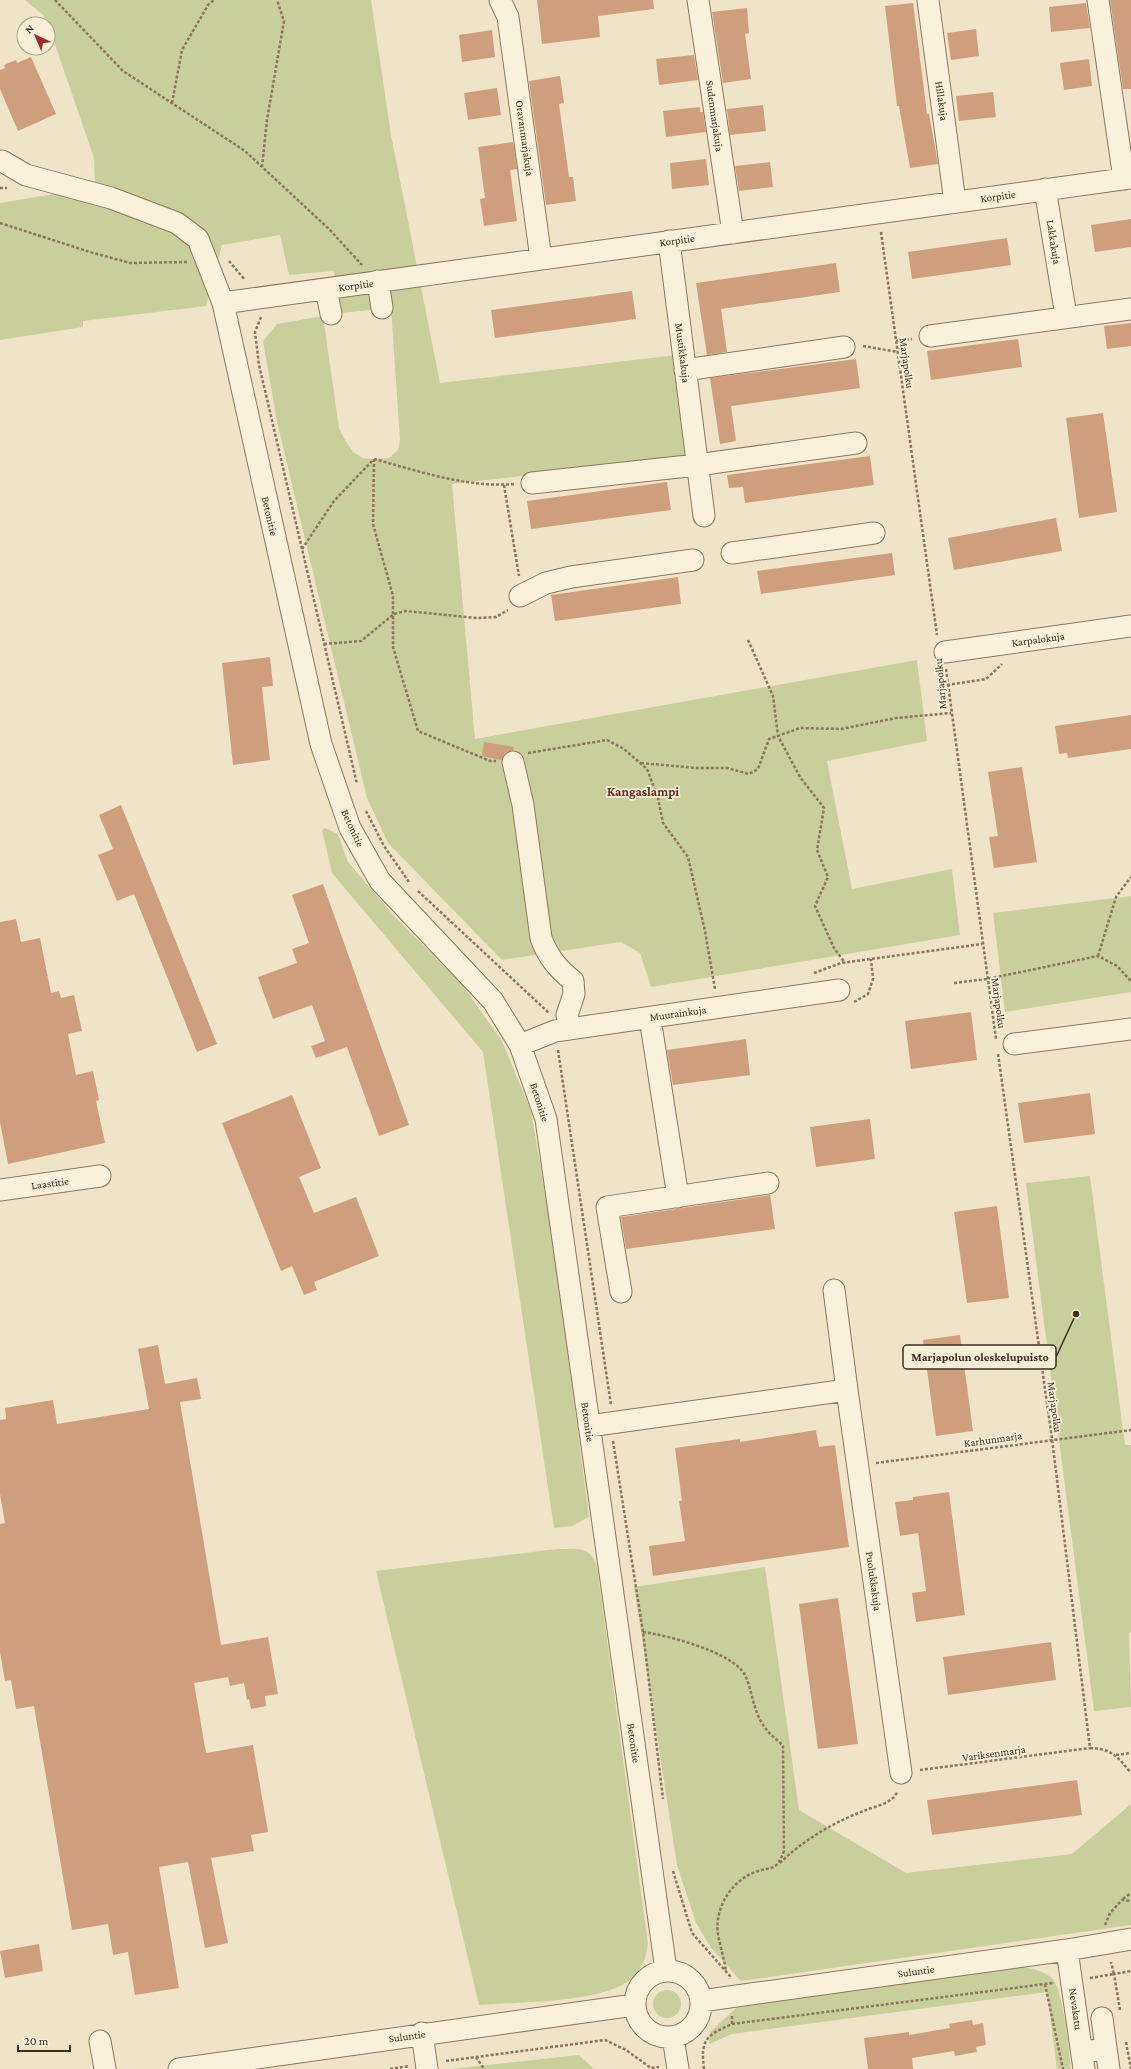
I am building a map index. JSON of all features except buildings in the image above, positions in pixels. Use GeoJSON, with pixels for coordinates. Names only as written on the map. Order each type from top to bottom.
{"type":"FeatureCollection","features":[{"type":"Feature","properties":{"kind":"street","name":"Sudenmarjakuja"},"geometry":{"type":"LineString","coordinates":[[698,0],[732,233]]}},
{"type":"Feature","properties":{"kind":"street","name":"Hillakuja"},"geometry":{"type":"LineString","coordinates":[[928,0],[955,202]]}},
{"type":"Feature","properties":{"kind":"street"},"geometry":{"type":"LineString","coordinates":[[1098,0],[1128,178]]}},
{"type":"Feature","properties":{"kind":"street","name":"Oravanmarjakuja"},"geometry":{"type":"LineString","coordinates":[[504,8],[541,259]]}},
{"type":"Feature","properties":{"kind":"street","name":"Betonitie"},"geometry":{"type":"LineString","coordinates":[[2,161],[26,175],[111,198],[177,223],[198,239],[223,303],[321,744],[350,828],[380,881],[493,1001],[520,1045],[546,1119],[666,1970]]}},
{"type":"Feature","properties":{"kind":"street","name":"Korpitie"},"geometry":{"type":"LineString","coordinates":[[223,303],[326,289],[372,275],[541,259],[1128,178]]}},
{"type":"Feature","properties":{"kind":"street","name":"Lakkakuja"},"geometry":{"type":"LineString","coordinates":[[1045,190],[1066,316]]}},
{"type":"Feature","properties":{"kind":"street","name":"Mustikkakuja"},"geometry":{"type":"LineString","coordinates":[[669,242],[704,516]]}},
{"type":"Feature","properties":{"kind":"street"},"geometry":{"type":"LineString","coordinates":[[372,275],[382,308]]}},
{"type":"Feature","properties":{"kind":"street"},"geometry":{"type":"LineString","coordinates":[[326,289],[331,314]]}},
{"type":"Feature","properties":{"kind":"street"},"geometry":{"type":"LineString","coordinates":[[930,336],[1066,316],[1131,309]]}},
{"type":"Feature","properties":{"kind":"street"},"geometry":{"type":"LineString","coordinates":[[685,370],[844,347]]}},
{"type":"Feature","properties":{"kind":"street"},"geometry":{"type":"LineString","coordinates":[[532,483],[697,465],[856,443]]}},
{"type":"Feature","properties":{"kind":"street"},"geometry":{"type":"LineString","coordinates":[[732,554],[874,533]]}},
{"type":"Feature","properties":{"kind":"street"},"geometry":{"type":"LineString","coordinates":[[522,595],[546,583],[571,577],[693,560]]}},
{"type":"Feature","properties":{"kind":"street","name":"Karpalokuja"},"geometry":{"type":"LineString","coordinates":[[945,652],[1131,626]]}},
{"type":"Feature","properties":{"kind":"street"},"geometry":{"type":"LineString","coordinates":[[513,762],[523,805],[541,938],[550,959],[557,968],[573,981],[574,994],[562,1030]]}},
{"type":"Feature","properties":{"kind":"street","name":"Muurainkuja"},"geometry":{"type":"LineString","coordinates":[[520,1045],[562,1030],[839,990]]}},
{"type":"Feature","properties":{"kind":"street"},"geometry":{"type":"LineString","coordinates":[[1002,1045],[1131,1029]]}},
{"type":"Feature","properties":{"kind":"street"},"geometry":{"type":"LineString","coordinates":[[652,1030],[678,1197]]}},
{"type":"Feature","properties":{"kind":"street","name":"Laastitie"},"geometry":{"type":"LineString","coordinates":[[0,1190],[100,1176]]}},
{"type":"Feature","properties":{"kind":"street"},"geometry":{"type":"LineString","coordinates":[[621,1292],[607,1207],[768,1184]]}},
{"type":"Feature","properties":{"kind":"street","name":"Puolukkakuja"},"geometry":{"type":"LineString","coordinates":[[834,1290],[901,1773]]}},
{"type":"Feature","properties":{"kind":"street"},"geometry":{"type":"LineString","coordinates":[[589,1426],[614,1412],[847,1390]]}},
{"type":"Feature","properties":{"kind":"street","name":"Suluntie"},"geometry":{"type":"LineString","coordinates":[[701,2001],[1067,1950],[1131,1939]]}},
{"type":"Feature","properties":{"kind":"street","name":"Nevakatu"},"geometry":{"type":"LineString","coordinates":[[1067,1950],[1083,2061]]}},
{"type":"Feature","properties":{"kind":"street"},"geometry":{"type":"LineString","coordinates":[[666,1970],[683,1974],[696,1985],[701,2001],[698,2017],[688,2030],[674,2037],[655,2035],[640,2023],[634,2005],[638,1988],[650,1975],[666,1970]]}},
{"type":"Feature","properties":{"kind":"street","name":"Suluntie"},"geometry":{"type":"LineString","coordinates":[[179,2069],[634,2005]]}},
{"type":"Feature","properties":{"kind":"street"},"geometry":{"type":"LineString","coordinates":[[1109,2069],[1106,2048],[1112,2018]]}},
{"type":"Feature","properties":{"kind":"street"},"geometry":{"type":"LineString","coordinates":[[422,2034],[426,2067]]}},
{"type":"Feature","properties":{"kind":"street"},"geometry":{"type":"LineString","coordinates":[[674,2037],[678,2068]]}},
{"type":"Feature","properties":{"kind":"street"},"geometry":{"type":"LineString","coordinates":[[100,2041],[105,2069]]}},
{"type":"Feature","properties":{"kind":"street"},"geometry":{"type":"LineString","coordinates":[[1083,2061],[1106,2048]]}},
{"type":"Feature","properties":{"kind":"path"},"geometry":{"type":"LineString","coordinates":[[55,0],[123,71],[245,151],[329,229],[372,275]]}},
{"type":"Feature","properties":{"kind":"path"},"geometry":{"type":"LineString","coordinates":[[172,103],[182,50],[208,5],[214,0]]}},
{"type":"Feature","properties":{"kind":"path"},"geometry":{"type":"LineString","coordinates":[[262,167],[267,120],[284,21],[277,0]]}},
{"type":"Feature","properties":{"kind":"path","name":"Marjapolku"},"geometry":{"type":"LineString","coordinates":[[878,212],[937,639],[945,652],[947,685],[987,979],[1002,1045],[1090,1748]]}},
{"type":"Feature","properties":{"kind":"path"},"geometry":{"type":"LineString","coordinates":[[0,223],[90,252],[130,263],[170,264],[219,258],[228,261],[247,282],[255,284],[261,318],[255,332],[259,365],[357,785]]}},
{"type":"Feature","properties":{"kind":"path"},"geometry":{"type":"LineString","coordinates":[[844,347],[871,347],[898,352]]}},
{"type":"Feature","properties":{"kind":"path"},"geometry":{"type":"LineString","coordinates":[[302,549],[334,501],[374,459]]}},
{"type":"Feature","properties":{"kind":"path"},"geometry":{"type":"LineString","coordinates":[[374,459],[458,481],[504,485],[532,483]]}},
{"type":"Feature","properties":{"kind":"path"},"geometry":{"type":"LineString","coordinates":[[374,459],[374,524],[393,596],[393,647],[418,731],[490,761],[513,762],[529,752],[607,740],[624,749],[647,769],[658,798],[663,824],[688,857],[705,931],[715,990]]}},
{"type":"Feature","properties":{"kind":"path"},"geometry":{"type":"LineString","coordinates":[[324,644],[361,641],[394,614],[404,611],[464,618],[496,617],[511,608],[522,595],[504,485]]}},
{"type":"Feature","properties":{"kind":"path"},"geometry":{"type":"LineString","coordinates":[[748,640],[773,696],[778,736],[800,777],[824,808],[817,850],[828,877],[815,906],[834,948],[845,962]]}},
{"type":"Feature","properties":{"kind":"path"},"geometry":{"type":"LineString","coordinates":[[640,763],[697,768],[727,768],[749,774],[758,769],[769,740],[800,728],[840,729],[896,718],[951,713]]}},
{"type":"Feature","properties":{"kind":"path"},"geometry":{"type":"LineString","coordinates":[[364,807],[384,846],[411,885]]}},
{"type":"Feature","properties":{"kind":"path"},"geometry":{"type":"LineString","coordinates":[[1098,956],[1116,897],[1131,877]]}},
{"type":"Feature","properties":{"kind":"path"},"geometry":{"type":"LineString","coordinates":[[417,890],[553,1017],[562,1030],[614,1412],[611,1430],[643,1632],[664,1803]]}},
{"type":"Feature","properties":{"kind":"path"},"geometry":{"type":"LineString","coordinates":[[954,983],[987,979],[1098,956],[1117,966],[1131,981]]}},
{"type":"Feature","properties":{"kind":"path","name":"Karhunmarja"},"geometry":{"type":"LineString","coordinates":[[858,1465],[1131,1430]]}},
{"type":"Feature","properties":{"kind":"path"},"geometry":{"type":"LineString","coordinates":[[643,1632],[660,1634],[698,1645],[730,1662],[744,1673],[756,1709],[766,1729],[783,1746],[784,1851],[780,1863]]}},
{"type":"Feature","properties":{"kind":"path"},"geometry":{"type":"LineString","coordinates":[[1090,1748],[1103,1748],[1116,1755],[1131,1772]]}},
{"type":"Feature","properties":{"kind":"path","name":"Variksenmarja"},"geometry":{"type":"LineString","coordinates":[[901,1773],[1090,1748]]}},
{"type":"Feature","properties":{"kind":"path"},"geometry":{"type":"LineString","coordinates":[[1116,1755],[1131,1753]]}},
{"type":"Feature","properties":{"kind":"path"},"geometry":{"type":"LineString","coordinates":[[726,1971],[718,1934],[718,1922],[728,1892],[742,1879],[755,1872],[770,1870],[780,1863],[792,1851],[822,1832],[858,1813],[886,1803],[896,1796],[901,1773]]}},
{"type":"Feature","properties":{"kind":"path"},"geometry":{"type":"LineString","coordinates":[[671,1866],[692,1933],[730,1976],[732,2024]]}},
{"type":"Feature","properties":{"kind":"path"},"geometry":{"type":"LineString","coordinates":[[1122,1900],[1131,1893]]}},
{"type":"Feature","properties":{"kind":"path"},"geometry":{"type":"LineString","coordinates":[[704,2069],[703,2045],[712,2033],[732,2024],[1045,1984],[1131,1971]]}},
{"type":"Feature","properties":{"kind":"path"},"geometry":{"type":"LineString","coordinates":[[1112,2018],[1114,1974]]}},
{"type":"Feature","properties":{"kind":"path"},"geometry":{"type":"LineString","coordinates":[[1045,1984],[1063,2069]]}},
{"type":"Feature","properties":{"kind":"path"},"geometry":{"type":"LineString","coordinates":[[390,2069],[426,2067],[476,2057],[605,2040],[626,2050],[651,2068],[678,2068],[703,2062]]}},
{"type":"Feature","properties":{"kind":"path"},"geometry":{"type":"LineString","coordinates":[[1126,2040],[1131,2069]]}},
{"type":"Feature","properties":{"kind":"path"},"geometry":{"type":"LineString","coordinates":[[476,2057],[484,2069]]}},
{"type":"Feature","properties":{"kind":"green space"},"geometry":{"type":"Polygon","coordinates":[[[25,0],[371,0],[391,135],[440,383],[676,355],[688,457],[452,484],[475,739],[917,660],[927,741],[827,761],[852,889],[952,869],[960,935],[651,987],[640,953],[621,942],[502,960],[388,843],[367,798],[277,422],[263,341],[277,324],[323,316],[339,428],[353,452],[363,458],[389,458],[398,450],[400,440],[391,308],[340,313],[334,271],[289,275],[280,235],[222,245],[206,306],[83,321],[83,327],[0,340],[0,203],[95,187],[94,158],[56,47],[56,16],[43,15],[25,0]]]}},
{"type":"Feature","properties":{"kind":"green space"},"geometry":{"type":"Polygon","coordinates":[[[325,828],[338,834],[348,862],[397,919],[461,983],[502,1041],[531,1111],[553,1239],[589,1517],[572,1526],[554,1528],[483,1052],[332,873],[322,830],[325,828]]]}},
{"type":"Feature","properties":{"kind":"green space"},"geometry":{"type":"Polygon","coordinates":[[[1131,896],[1131,992],[1005,1012],[993,913],[1131,896]]]}},
{"type":"Feature","properties":{"kind":"green space"},"geometry":{"type":"Polygon","coordinates":[[[1090,1176],[1125,1445],[1131,1445],[1131,1632],[1129,1633],[1131,1707],[1094,1711],[1026,1183],[1090,1176]]]}},
{"type":"Feature","properties":{"kind":"green space"},"geometry":{"type":"Polygon","coordinates":[[[557,1549],[576,1549],[586,1551],[594,1559],[597,1566],[648,1944],[645,1958],[638,1972],[631,1979],[618,1987],[601,1993],[559,2000],[479,2005],[376,1571],[557,1549]]]}},
{"type":"Feature","properties":{"kind":"green space"},"geometry":{"type":"Polygon","coordinates":[[[765,1567],[799,1810],[906,1873],[1072,1854],[1131,1804],[1131,1925],[741,1981],[711,1948],[696,1923],[677,1865],[634,1587],[765,1567]]]}},
{"type":"Feature","properties":{"kind":"green space"},"geometry":{"type":"Polygon","coordinates":[[[1000,1964],[1039,1971],[1051,1977],[1059,1992],[1062,2005],[1071,2069],[1057,2069],[1047,1992],[732,2034],[709,2044],[710,2032],[736,2008],[1000,1964]]]}},
{"type":"Feature","properties":{"kind":"green space"},"geometry":{"type":"Polygon","coordinates":[[[667,1990],[677,1994],[681,2004],[677,2014],[667,2018],[657,2014],[653,2004],[657,1994],[667,1990]]]}},
{"type":"Feature","properties":{"kind":"green space"},"geometry":{"type":"Polygon","coordinates":[[[579,2055],[594,2069],[451,2069],[579,2055]]]}},
{"type":"Feature","properties":{"kind":"place","name":"Marjapolun oleskelupuisto"},"geometry":{"type":"Point","coordinates":[1076,1314]}},
{"type":"Feature","properties":{"kind":"district","name":"Kangaslampi"},"geometry":{"type":"Point","coordinates":[643,791]}}]}
